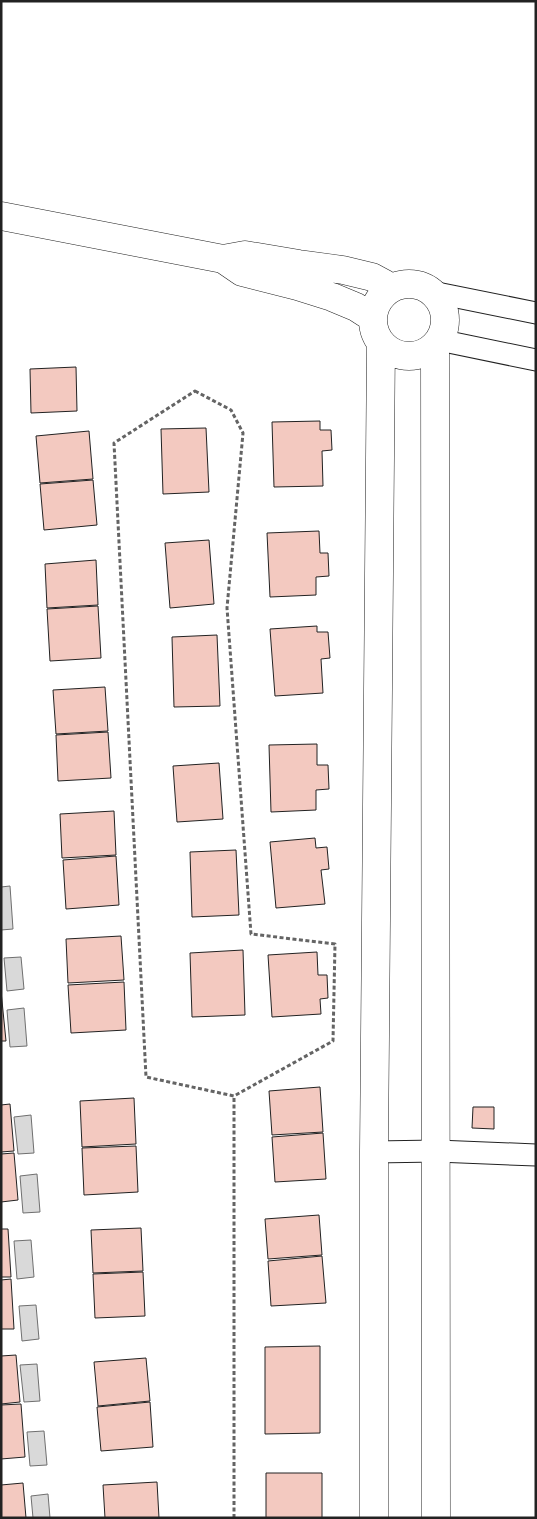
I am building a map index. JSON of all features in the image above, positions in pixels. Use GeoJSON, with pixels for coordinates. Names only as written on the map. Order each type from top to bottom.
{"type":"FeatureCollection","features":[{"type":"Feature","properties":{"kind":"street"},"geometry":{"type":"LineString","coordinates":[[1,216],[222,259],[242,272],[332,297],[356,307],[377,330],[390,351],[401,355],[413,356],[425,352],[437,343],[443,334],[446,323],[445,311],[440,301],[432,292],[416,284],[398,285],[389,290],[377,302],[377,330],[374,1152],[374,1518]]}},
{"type":"Feature","properties":{"kind":"street"},"geometry":{"type":"LineString","coordinates":[[222,259],[245,254],[343,270],[372,277],[385,284],[389,290]]}},
{"type":"Feature","properties":{"kind":"street"},"geometry":{"type":"LineString","coordinates":[[432,292],[536,313]]}},
{"type":"Feature","properties":{"kind":"street"},"geometry":{"type":"LineString","coordinates":[[437,343],[536,360]]}},
{"type":"Feature","properties":{"kind":"street"},"geometry":{"type":"LineString","coordinates":[[436,1518],[437,343]]}},
{"type":"Feature","properties":{"kind":"street"},"geometry":{"type":"LineString","coordinates":[[374,1152],[536,1155]]}},
{"type":"Feature","properties":{"kind":"path"},"geometry":{"type":"LineString","coordinates":[[196,391],[231,410],[243,433],[227,608],[251,934],[335,944],[333,1041],[234,1096],[146,1076],[114,443],[196,391]]}},
{"type":"Feature","properties":{"kind":"path"},"geometry":{"type":"LineString","coordinates":[[234,1096],[234,1518]]}},
{"type":"Feature","properties":{"kind":"shaded area"},"geometry":{"type":"Polygon","coordinates":[[[10,886],[13,929],[1,930],[1,887],[10,886]]]}},
{"type":"Feature","properties":{"kind":"shaded area"},"geometry":{"type":"Polygon","coordinates":[[[21,957],[24,989],[7,991],[4,958],[21,957]]]}},
{"type":"Feature","properties":{"kind":"shaded area"},"geometry":{"type":"Polygon","coordinates":[[[24,1008],[27,1046],[10,1047],[7,1010],[24,1008]]]}},
{"type":"Feature","properties":{"kind":"shaded area"},"geometry":{"type":"Polygon","coordinates":[[[31,1115],[34,1153],[18,1154],[14,1117],[31,1115]]]}},
{"type":"Feature","properties":{"kind":"shaded area"},"geometry":{"type":"Polygon","coordinates":[[[37,1174],[40,1212],[23,1213],[20,1176],[37,1174]]]}},
{"type":"Feature","properties":{"kind":"shaded area"},"geometry":{"type":"Polygon","coordinates":[[[31,1240],[34,1277],[17,1279],[14,1241],[31,1240]]]}},
{"type":"Feature","properties":{"kind":"shaded area"},"geometry":{"type":"Polygon","coordinates":[[[36,1305],[39,1339],[22,1341],[19,1306],[36,1305]]]}},
{"type":"Feature","properties":{"kind":"shaded area"},"geometry":{"type":"Polygon","coordinates":[[[37,1364],[40,1401],[24,1402],[20,1365],[37,1364]]]}},
{"type":"Feature","properties":{"kind":"shaded area"},"geometry":{"type":"Polygon","coordinates":[[[44,1431],[47,1465],[30,1466],[27,1432],[44,1431]]]}},
{"type":"Feature","properties":{"kind":"shaded area"},"geometry":{"type":"Polygon","coordinates":[[[48,1494],[50,1518],[33,1518],[31,1496],[48,1494]]]}},
{"type":"Feature","properties":{"kind":"building"},"geometry":{"type":"Polygon","coordinates":[[[76,367],[77,411],[31,413],[30,369],[76,367]]]}},
{"type":"Feature","properties":{"kind":"building"},"geometry":{"type":"Polygon","coordinates":[[[320,421],[320,430],[331,430],[332,450],[322,451],[323,486],[274,487],[272,422],[320,421]]]}},
{"type":"Feature","properties":{"kind":"building"},"geometry":{"type":"Polygon","coordinates":[[[206,428],[209,492],[163,494],[161,429],[206,428]]]}},
{"type":"Feature","properties":{"kind":"building"},"geometry":{"type":"Polygon","coordinates":[[[89,431],[93,479],[40,483],[36,436],[89,431]]]}},
{"type":"Feature","properties":{"kind":"building"},"geometry":{"type":"Polygon","coordinates":[[[93,480],[97,525],[44,530],[40,484],[93,480]]]}},
{"type":"Feature","properties":{"kind":"building"},"geometry":{"type":"Polygon","coordinates":[[[319,531],[320,553],[328,553],[329,576],[316,577],[316,595],[270,597],[267,533],[319,531]]]}},
{"type":"Feature","properties":{"kind":"building"},"geometry":{"type":"Polygon","coordinates":[[[209,540],[214,604],[170,608],[165,543],[209,540]]]}},
{"type":"Feature","properties":{"kind":"building"},"geometry":{"type":"Polygon","coordinates":[[[96,560],[98,605],[47,608],[45,564],[96,560]]]}},
{"type":"Feature","properties":{"kind":"building"},"geometry":{"type":"Polygon","coordinates":[[[98,606],[101,658],[50,661],[47,609],[98,606]]]}},
{"type":"Feature","properties":{"kind":"building"},"geometry":{"type":"Polygon","coordinates":[[[317,626],[317,632],[328,632],[330,658],[321,659],[323,693],[275,696],[270,629],[317,626]]]}},
{"type":"Feature","properties":{"kind":"building"},"geometry":{"type":"Polygon","coordinates":[[[217,635],[220,706],[174,707],[172,637],[217,635]]]}},
{"type":"Feature","properties":{"kind":"building"},"geometry":{"type":"Polygon","coordinates":[[[105,687],[108,731],[56,734],[53,690],[105,687]]]}},
{"type":"Feature","properties":{"kind":"building"},"geometry":{"type":"Polygon","coordinates":[[[108,732],[111,778],[58,781],[56,735],[108,732]]]}},
{"type":"Feature","properties":{"kind":"building"},"geometry":{"type":"Polygon","coordinates":[[[317,744],[317,765],[328,765],[329,789],[316,790],[316,810],[271,812],[269,745],[317,744]]]}},
{"type":"Feature","properties":{"kind":"building"},"geometry":{"type":"Polygon","coordinates":[[[219,763],[223,819],[177,822],[173,766],[219,763]]]}},
{"type":"Feature","properties":{"kind":"building"},"geometry":{"type":"Polygon","coordinates":[[[114,811],[116,855],[62,858],[60,814],[114,811]]]}},
{"type":"Feature","properties":{"kind":"building"},"geometry":{"type":"Polygon","coordinates":[[[315,838],[316,848],[327,847],[329,869],[321,870],[325,904],[276,908],[270,842],[315,838]]]}},
{"type":"Feature","properties":{"kind":"building"},"geometry":{"type":"Polygon","coordinates":[[[236,850],[239,915],[192,917],[190,852],[236,850]]]}},
{"type":"Feature","properties":{"kind":"building"},"geometry":{"type":"Polygon","coordinates":[[[116,856],[119,905],[66,909],[63,860],[116,856]]]}},
{"type":"Feature","properties":{"kind":"building"},"geometry":{"type":"Polygon","coordinates":[[[121,936],[124,980],[68,983],[66,939],[121,936]]]}},
{"type":"Feature","properties":{"kind":"building"},"geometry":{"type":"Polygon","coordinates":[[[243,950],[245,1015],[192,1017],[190,953],[243,950]]]}},
{"type":"Feature","properties":{"kind":"building"},"geometry":{"type":"Polygon","coordinates":[[[317,952],[318,975],[327,975],[328,998],[320,999],[321,1014],[272,1017],[268,955],[317,952]]]}},
{"type":"Feature","properties":{"kind":"building"},"geometry":{"type":"Polygon","coordinates":[[[124,982],[126,1030],[71,1033],[68,985],[124,982]]]}},
{"type":"Feature","properties":{"kind":"building"},"geometry":{"type":"Polygon","coordinates":[[[1,991],[6,1041],[1,1041],[1,991]]]}},
{"type":"Feature","properties":{"kind":"building"},"geometry":{"type":"Polygon","coordinates":[[[320,1087],[323,1132],[272,1135],[269,1091],[320,1087]]]}},
{"type":"Feature","properties":{"kind":"building"},"geometry":{"type":"Polygon","coordinates":[[[134,1098],[136,1144],[82,1147],[80,1101],[134,1098]]]}},
{"type":"Feature","properties":{"kind":"building"},"geometry":{"type":"Polygon","coordinates":[[[10,1104],[14,1151],[1,1152],[1,1105],[10,1104]]]}},
{"type":"Feature","properties":{"kind":"building"},"geometry":{"type":"Polygon","coordinates":[[[473,1107],[494,1107],[494,1129],[472,1128],[473,1107]]]}},
{"type":"Feature","properties":{"kind":"building"},"geometry":{"type":"Polygon","coordinates":[[[323,1133],[326,1179],[275,1182],[272,1137],[323,1133]]]}},
{"type":"Feature","properties":{"kind":"building"},"geometry":{"type":"Polygon","coordinates":[[[136,1146],[138,1192],[84,1195],[82,1148],[136,1146]]]}},
{"type":"Feature","properties":{"kind":"building"},"geometry":{"type":"Polygon","coordinates":[[[14,1153],[18,1200],[1,1202],[1,1154],[14,1153]]]}},
{"type":"Feature","properties":{"kind":"building"},"geometry":{"type":"Polygon","coordinates":[[[319,1215],[322,1255],[268,1259],[265,1219],[319,1215]]]}},
{"type":"Feature","properties":{"kind":"building"},"geometry":{"type":"Polygon","coordinates":[[[141,1228],[143,1271],[93,1273],[91,1230],[141,1228]]]}},
{"type":"Feature","properties":{"kind":"building"},"geometry":{"type":"Polygon","coordinates":[[[1,1229],[8,1229],[11,1277],[1,1277],[1,1229]]]}},
{"type":"Feature","properties":{"kind":"building"},"geometry":{"type":"Polygon","coordinates":[[[322,1256],[326,1303],[271,1306],[268,1261],[322,1256]]]}},
{"type":"Feature","properties":{"kind":"building"},"geometry":{"type":"Polygon","coordinates":[[[143,1272],[145,1316],[95,1318],[93,1274],[143,1272]]]}},
{"type":"Feature","properties":{"kind":"building"},"geometry":{"type":"Polygon","coordinates":[[[11,1279],[14,1329],[1,1329],[1,1280],[11,1279]]]}},
{"type":"Feature","properties":{"kind":"building"},"geometry":{"type":"Polygon","coordinates":[[[320,1346],[320,1433],[265,1434],[265,1347],[320,1346]]]}},
{"type":"Feature","properties":{"kind":"building"},"geometry":{"type":"Polygon","coordinates":[[[16,1355],[20,1402],[1,1404],[1,1356],[16,1355]]]}},
{"type":"Feature","properties":{"kind":"building"},"geometry":{"type":"Polygon","coordinates":[[[146,1358],[150,1401],[98,1406],[94,1362],[146,1358]]]}},
{"type":"Feature","properties":{"kind":"building"},"geometry":{"type":"Polygon","coordinates":[[[150,1402],[153,1447],[101,1451],[97,1407],[150,1402]]]}},
{"type":"Feature","properties":{"kind":"building"},"geometry":{"type":"Polygon","coordinates":[[[21,1404],[25,1457],[1,1459],[1,1405],[21,1404]]]}},
{"type":"Feature","properties":{"kind":"building"},"geometry":{"type":"Polygon","coordinates":[[[266,1473],[322,1473],[322,1518],[266,1518],[266,1473]]]}},
{"type":"Feature","properties":{"kind":"building"},"geometry":{"type":"Polygon","coordinates":[[[157,1482],[159,1518],[105,1518],[103,1485],[157,1482]]]}},
{"type":"Feature","properties":{"kind":"building"},"geometry":{"type":"Polygon","coordinates":[[[23,1483],[26,1518],[1,1518],[1,1485],[23,1483]]]}}]}
